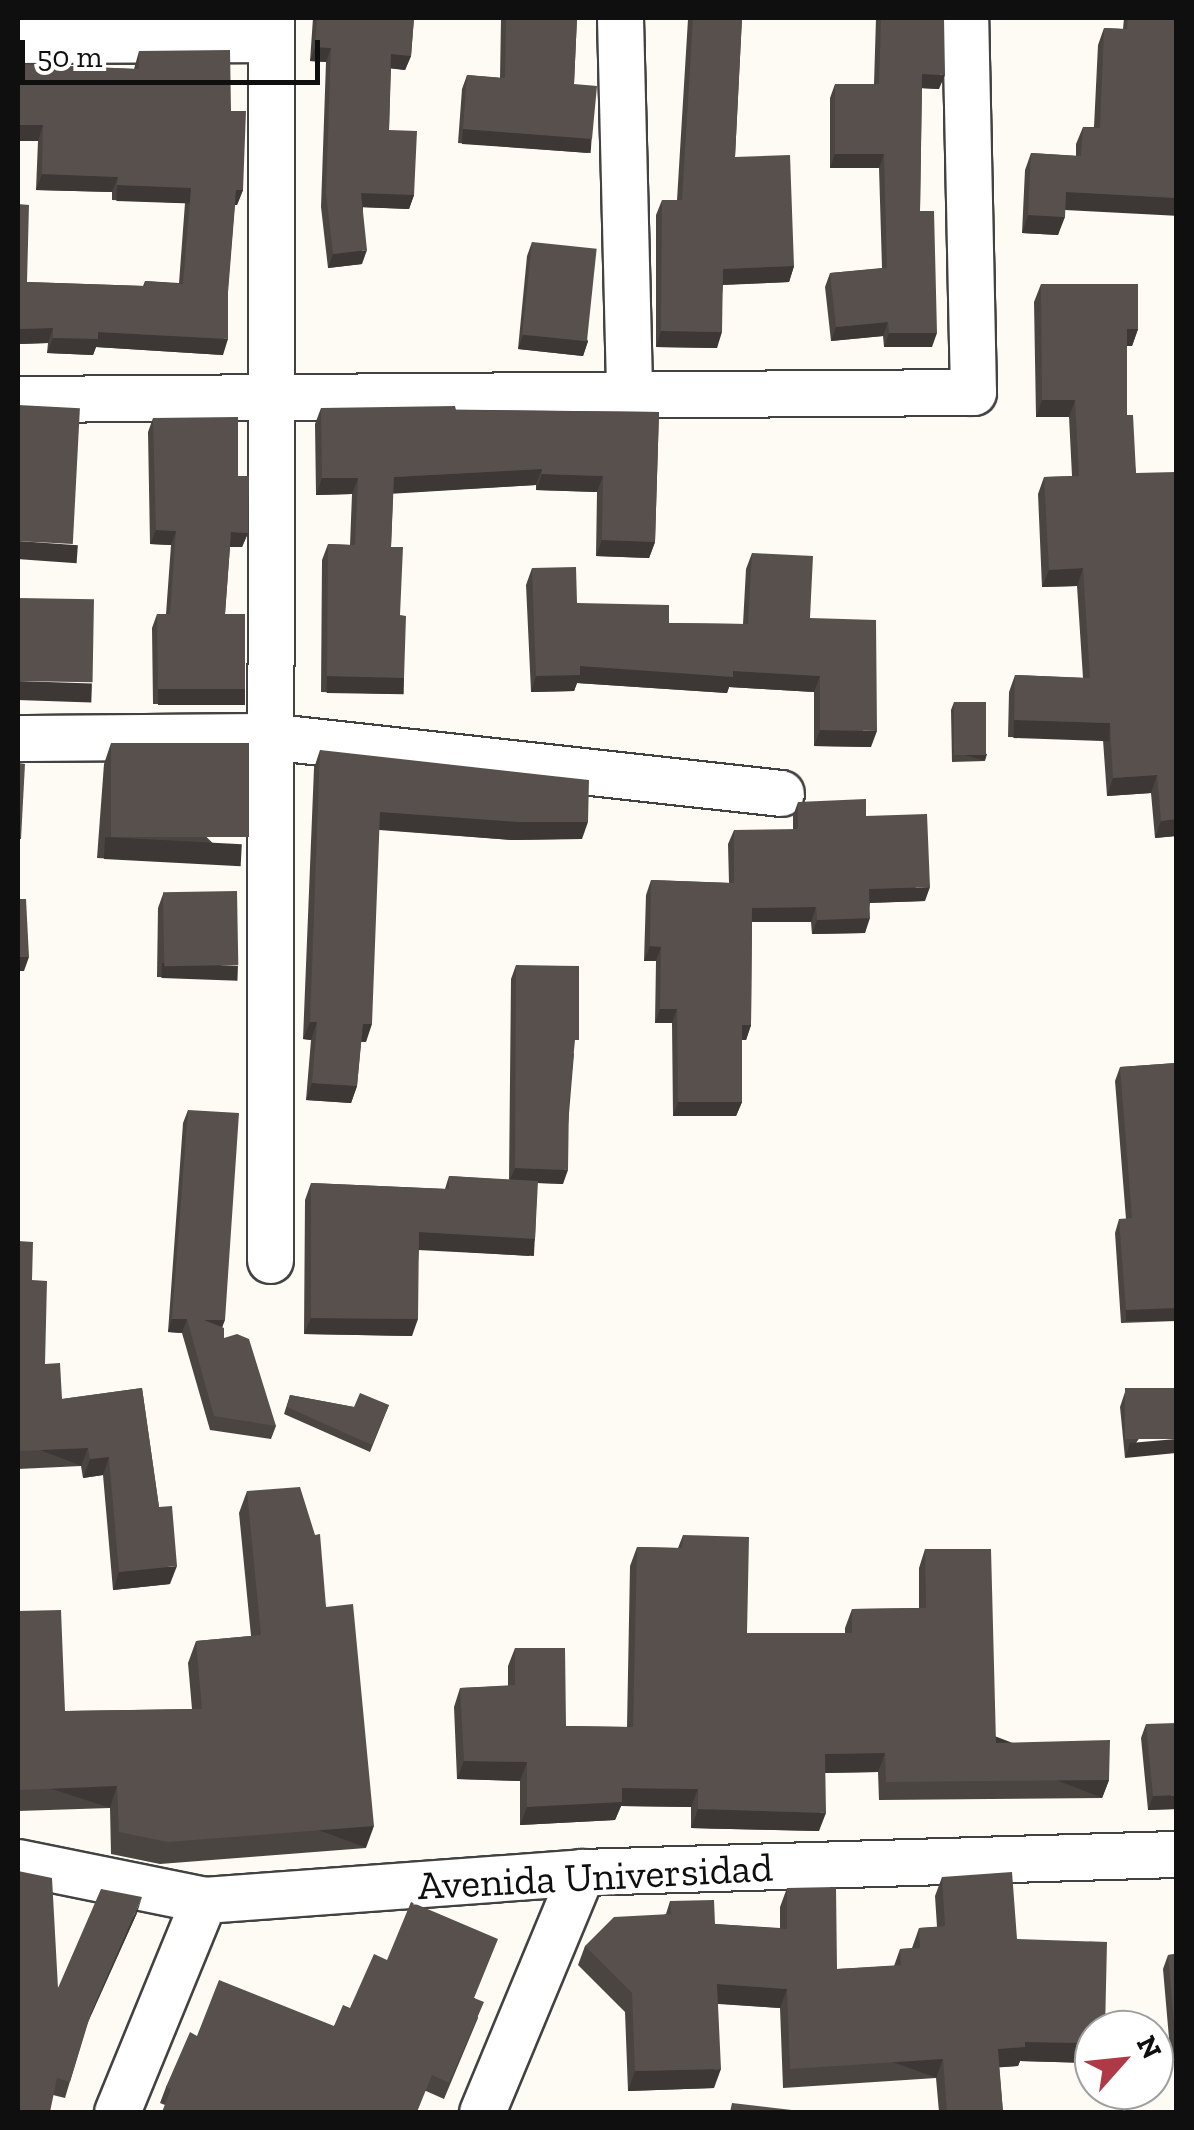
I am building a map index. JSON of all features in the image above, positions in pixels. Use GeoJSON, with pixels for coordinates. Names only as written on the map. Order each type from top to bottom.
{"type":"FeatureCollection","features":[{"type":"Feature","properties":{"kind":"street"},"geometry":{"type":"LineString","coordinates":[[620,18],[628,396]]}},
{"type":"Feature","properties":{"kind":"street"},"geometry":{"type":"LineString","coordinates":[[18,399],[973,392],[964,18]]}},
{"type":"Feature","properties":{"kind":"street"},"geometry":{"type":"LineString","coordinates":[[18,40],[271,28],[267,736],[270,1260]]}},
{"type":"Feature","properties":{"kind":"street"},"geometry":{"type":"LineString","coordinates":[[18,738],[267,736],[781,793]]}},
{"type":"Feature","properties":{"kind":"street","name":"Avenida Universidad"},"geometry":{"type":"LineString","coordinates":[[18,1862],[204,1900],[582,1872],[1176,1854]]}},
{"type":"Feature","properties":{"kind":"street"},"geometry":{"type":"LineString","coordinates":[[494,2109],[582,1872]]}},
{"type":"Feature","properties":{"kind":"street"},"geometry":{"type":"LineString","coordinates":[[116,2112],[204,1900]]}},
{"type":"Feature","properties":{"kind":"building"},"geometry":{"type":"Polygon","coordinates":[[[317,18],[414,18],[411,56],[391,54],[389,130],[417,131],[414,195],[361,193],[367,250],[333,254],[326,193],[331,48],[315,47],[317,18]]]}},
{"type":"Feature","properties":{"kind":"building"},"geometry":{"type":"Polygon","coordinates":[[[506,18],[577,18],[574,84],[597,86],[592,139],[463,129],[467,75],[505,78],[506,18]]]}},
{"type":"Feature","properties":{"kind":"building"},"geometry":{"type":"Polygon","coordinates":[[[693,18],[742,18],[735,157],[790,155],[794,266],[723,269],[722,332],[661,331],[662,200],[682,200],[693,18]]]}},
{"type":"Feature","properties":{"kind":"building"},"geometry":{"type":"Polygon","coordinates":[[[881,18],[944,18],[945,75],[922,74],[920,211],[934,211],[937,333],[889,333],[888,322],[836,327],[830,273],[887,268],[884,154],[835,154],[835,84],[879,84],[881,18]]]}},
{"type":"Feature","properties":{"kind":"building"},"geometry":{"type":"Polygon","coordinates":[[[1128,18],[1175,18],[1176,198],[1066,192],[1065,217],[1028,215],[1031,153],[1081,156],[1083,127],[1100,128],[1104,28],[1127,29],[1128,18]]]}},
{"type":"Feature","properties":{"kind":"building"},"geometry":{"type":"Polygon","coordinates":[[[230,50],[231,111],[246,111],[243,190],[236,190],[228,286],[228,339],[98,332],[98,339],[53,338],[53,328],[18,329],[18,204],[29,205],[27,282],[183,284],[191,188],[117,185],[118,177],[42,174],[43,125],[18,125],[18,64],[139,69],[139,51],[230,50]]]}},
{"type":"Feature","properties":{"kind":"building"},"geometry":{"type":"Polygon","coordinates":[[[532,242],[597,249],[587,341],[522,334],[532,242]]]}},
{"type":"Feature","properties":{"kind":"building"},"geometry":{"type":"Polygon","coordinates":[[[1041,284],[1138,284],[1138,329],[1127,329],[1127,415],[1133,415],[1136,473],[1176,472],[1176,819],[1161,821],[1157,775],[1113,778],[1110,723],[1014,720],[1015,675],[1090,678],[1083,568],[1049,570],[1044,477],[1079,476],[1075,400],[1042,400],[1041,284]]]}},
{"type":"Feature","properties":{"kind":"building"},"geometry":{"type":"Polygon","coordinates":[[[18,405],[80,408],[73,544],[18,541],[18,405]]]}},
{"type":"Feature","properties":{"kind":"building"},"geometry":{"type":"Polygon","coordinates":[[[455,406],[456,410],[659,412],[655,542],[602,540],[603,476],[542,474],[542,469],[394,477],[391,547],[403,547],[400,615],[406,616],[404,678],[327,676],[328,544],[355,545],[358,478],[322,478],[321,408],[455,406]]]}},
{"type":"Feature","properties":{"kind":"building"},"geometry":{"type":"Polygon","coordinates":[[[238,417],[238,476],[249,476],[248,533],[231,532],[225,614],[245,614],[245,689],[158,689],[157,614],[170,614],[176,531],[156,530],[153,418],[238,417]]]}},
{"type":"Feature","properties":{"kind":"building"},"geometry":{"type":"Polygon","coordinates":[[[752,553],[813,556],[810,618],[876,620],[877,731],[820,730],[820,676],[733,671],[733,677],[580,666],[580,675],[536,676],[532,568],[576,567],[577,603],[669,605],[669,623],[748,624],[752,553]]]}},
{"type":"Feature","properties":{"kind":"building"},"geometry":{"type":"Polygon","coordinates":[[[18,598],[94,599],[93,682],[18,681],[18,598]]]}},
{"type":"Feature","properties":{"kind":"building"},"geometry":{"type":"Polygon","coordinates":[[[954,702],[986,702],[986,755],[954,755],[954,702]]]}},
{"type":"Feature","properties":{"kind":"building"},"geometry":{"type":"Polygon","coordinates":[[[111,743],[249,743],[249,837],[111,837],[111,743]]]}},
{"type":"Feature","properties":{"kind":"building"},"geometry":{"type":"Polygon","coordinates":[[[320,750],[589,780],[588,822],[518,822],[380,812],[372,1024],[363,1024],[357,1086],[312,1083],[317,1022],[310,1022],[320,750]]]}},
{"type":"Feature","properties":{"kind":"building"},"geometry":{"type":"Polygon","coordinates":[[[18,763],[25,764],[21,839],[18,839],[18,763]]]}},
{"type":"Feature","properties":{"kind":"building"},"geometry":{"type":"Polygon","coordinates":[[[866,799],[866,816],[927,814],[930,887],[869,889],[870,918],[817,920],[816,907],[752,908],[751,1025],[742,1025],[742,1102],[678,1102],[677,1009],[660,1009],[661,947],[650,946],[651,880],[734,883],[734,830],[798,829],[798,802],[866,799]]]}},
{"type":"Feature","properties":{"kind":"building"},"geometry":{"type":"Polygon","coordinates":[[[237,891],[238,965],[164,966],[163,892],[237,891]]]}},
{"type":"Feature","properties":{"kind":"building"},"geometry":{"type":"Polygon","coordinates":[[[18,899],[26,899],[29,957],[18,957],[18,899]]]}},
{"type":"Feature","properties":{"kind":"building"},"geometry":{"type":"Polygon","coordinates":[[[516,965],[579,966],[579,1040],[575,1040],[569,1101],[568,1170],[515,1168],[516,965]]]}},
{"type":"Feature","properties":{"kind":"building"},"geometry":{"type":"Polygon","coordinates":[[[1176,1063],[1176,1308],[1126,1310],[1119,1219],[1132,1218],[1120,1067],[1176,1063]]]}},
{"type":"Feature","properties":{"kind":"building"},"geometry":{"type":"Polygon","coordinates":[[[188,1110],[239,1113],[225,1320],[204,1320],[224,1328],[224,1338],[237,1334],[249,1339],[276,1426],[214,1416],[187,1319],[172,1319],[188,1110]]]}},
{"type":"Feature","properties":{"kind":"building"},"geometry":{"type":"Polygon","coordinates":[[[449,1176],[538,1181],[535,1239],[419,1232],[418,1319],[311,1318],[311,1183],[449,1189],[449,1176]]]}},
{"type":"Feature","properties":{"kind":"building"},"geometry":{"type":"Polygon","coordinates":[[[18,1241],[33,1242],[32,1280],[47,1281],[45,1364],[60,1363],[62,1399],[142,1388],[159,1507],[172,1506],[177,1566],[119,1572],[109,1457],[90,1459],[88,1448],[18,1451],[18,1241]]]}},
{"type":"Feature","properties":{"kind":"building"},"geometry":{"type":"Polygon","coordinates":[[[1125,1388],[1176,1388],[1176,1439],[1125,1439],[1125,1388]]]}},
{"type":"Feature","properties":{"kind":"building"},"geometry":{"type":"Polygon","coordinates":[[[360,1393],[389,1405],[372,1445],[287,1407],[290,1395],[354,1407],[360,1393]]]}},
{"type":"Feature","properties":{"kind":"building"},"geometry":{"type":"Polygon","coordinates":[[[300,1487],[315,1535],[320,1534],[326,1607],[353,1604],[374,1826],[168,1842],[119,1832],[117,1786],[18,1790],[18,1611],[61,1610],[65,1711],[202,1709],[196,1641],[261,1635],[247,1491],[300,1487]]]}},
{"type":"Feature","properties":{"kind":"building"},"geometry":{"type":"Polygon","coordinates":[[[683,1535],[749,1537],[747,1633],[852,1633],[852,1609],[926,1608],[925,1549],[991,1549],[996,1743],[1110,1740],[1109,1780],[886,1782],[885,1753],[825,1754],[826,1813],[698,1809],[698,1789],[622,1788],[622,1802],[527,1807],[527,1762],[464,1761],[460,1688],[515,1685],[515,1648],[565,1648],[566,1726],[633,1727],[637,1547],[682,1548],[683,1535]]]}},
{"type":"Feature","properties":{"kind":"building"},"geometry":{"type":"Polygon","coordinates":[[[1176,1723],[1176,1795],[1153,1796],[1146,1724],[1176,1723]]]}},
{"type":"Feature","properties":{"kind":"building"},"geometry":{"type":"Polygon","coordinates":[[[18,1871],[52,1878],[58,1988],[101,1889],[142,1897],[91,2013],[70,2082],[57,2078],[50,2112],[18,2112],[18,1871]]]}},
{"type":"Feature","properties":{"kind":"building"},"geometry":{"type":"Polygon","coordinates":[[[1012,1872],[1017,1939],[1107,1942],[1105,2010],[1074,2010],[1074,2043],[1025,2042],[1025,2047],[998,2049],[1003,2112],[947,2112],[943,2059],[790,2069],[787,1989],[717,1984],[721,2069],[635,2071],[632,1993],[585,1946],[614,1917],[671,1914],[670,1901],[714,1900],[715,1924],[787,1929],[787,1888],[836,1887],[837,1969],[901,1965],[900,1949],[920,1948],[919,1928],[945,1926],[942,1877],[1012,1872]]]}},
{"type":"Feature","properties":{"kind":"building"},"geometry":{"type":"Polygon","coordinates":[[[411,1902],[498,1939],[474,1998],[484,2002],[449,2083],[432,2075],[417,2112],[162,2112],[171,2089],[166,2087],[190,2032],[197,2036],[219,1980],[334,2026],[343,2005],[350,2008],[374,1954],[387,1960],[411,1902]]]}},
{"type":"Feature","properties":{"kind":"building"},"geometry":{"type":"Polygon","coordinates":[[[1176,1954],[1176,2046],[1174,2010],[1168,1955],[1176,1954]]]}},
{"type":"Feature","properties":{"kind":"building"},"geometry":{"type":"Polygon","coordinates":[[[732,2103],[809,2112],[730,2112],[732,2103]]]}}]}
